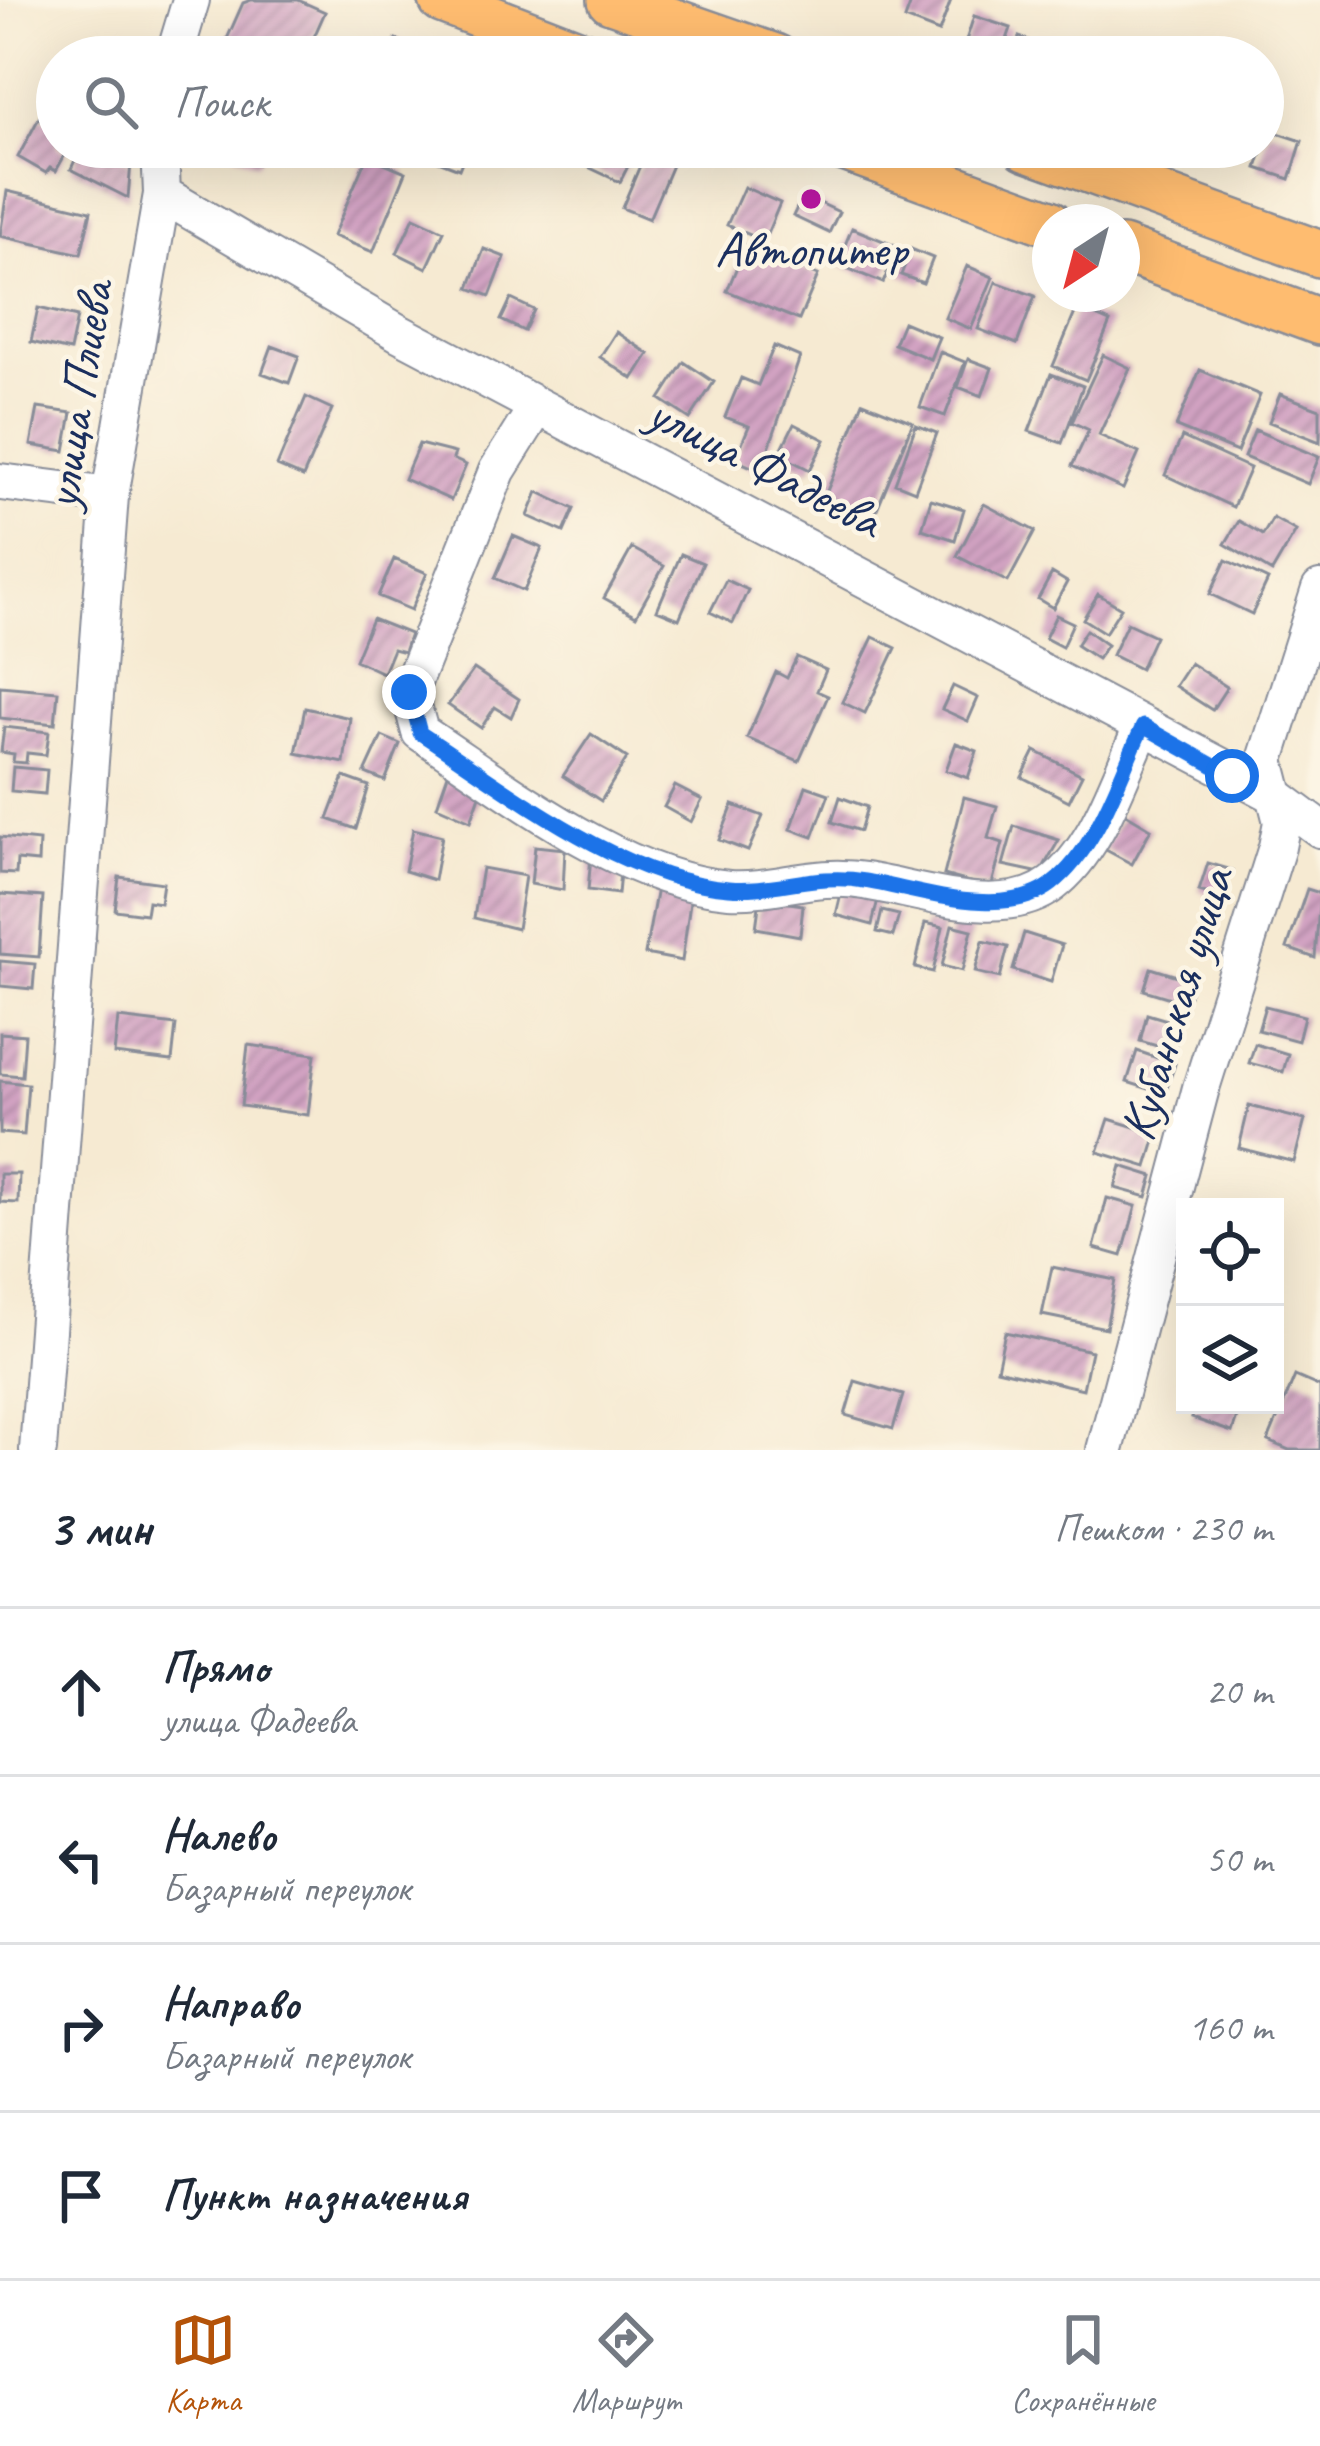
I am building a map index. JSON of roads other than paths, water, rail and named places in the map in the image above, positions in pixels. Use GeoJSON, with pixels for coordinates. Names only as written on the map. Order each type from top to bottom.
{"type":"FeatureCollection","features":[{"type":"Feature","properties":{"kind":"main road"},"geometry":{"type":"LineString","coordinates":[[442,0],[535,36]]}},
{"type":"Feature","properties":{"kind":"main road"},"geometry":{"type":"LineString","coordinates":[[611,0],[715,36]]}},
{"type":"Feature","properties":{"kind":"main road"},"geometry":{"type":"LineString","coordinates":[[899,168],[1032,216]]}},
{"type":"Feature","properties":{"kind":"main road"},"geometry":{"type":"LineString","coordinates":[[1084,168],[1312,251]]}},
{"type":"Feature","properties":{"kind":"main road"},"geometry":{"type":"LineString","coordinates":[[1310,318],[1277,297],[1273,272],[1289,250],[1312,251]]}},
{"type":"Feature","properties":{"kind":"main road"},"geometry":{"type":"LineString","coordinates":[[1140,256],[1310,318]]}},
{"type":"Feature","properties":{"kind":"street"},"geometry":{"type":"LineString","coordinates":[[180,36],[191,0]]}},
{"type":"Feature","properties":{"kind":"street","name":"улица Плиева"},"geometry":{"type":"LineString","coordinates":[[38,1450],[110,496],[162,194],[161,168]]}},
{"type":"Feature","properties":{"kind":"street","name":"улица Фадеева"},"geometry":{"type":"LineString","coordinates":[[162,194],[537,407],[819,550],[1273,794],[1320,830]]}},
{"type":"Feature","properties":{"kind":"street"},"geometry":{"type":"LineString","coordinates":[[537,407],[497,471],[409,692],[420,733],[560,825],[667,875],[731,889],[830,875],[1002,903],[1033,896],[1081,856],[1143,726]]}},
{"type":"Feature","properties":{"kind":"street"},"geometry":{"type":"LineString","coordinates":[[0,482],[110,496]]}},
{"type":"Feature","properties":{"kind":"street","name":"Кубанская улица"},"geometry":{"type":"LineString","coordinates":[[1106,1450],[1201,1088],[1282,823],[1266,760],[1320,589]]}},
{"type":"Feature","properties":{"kind":"place","name":"Автопитер"},"geometry":{"type":"Point","coordinates":[811,199]}}]}
